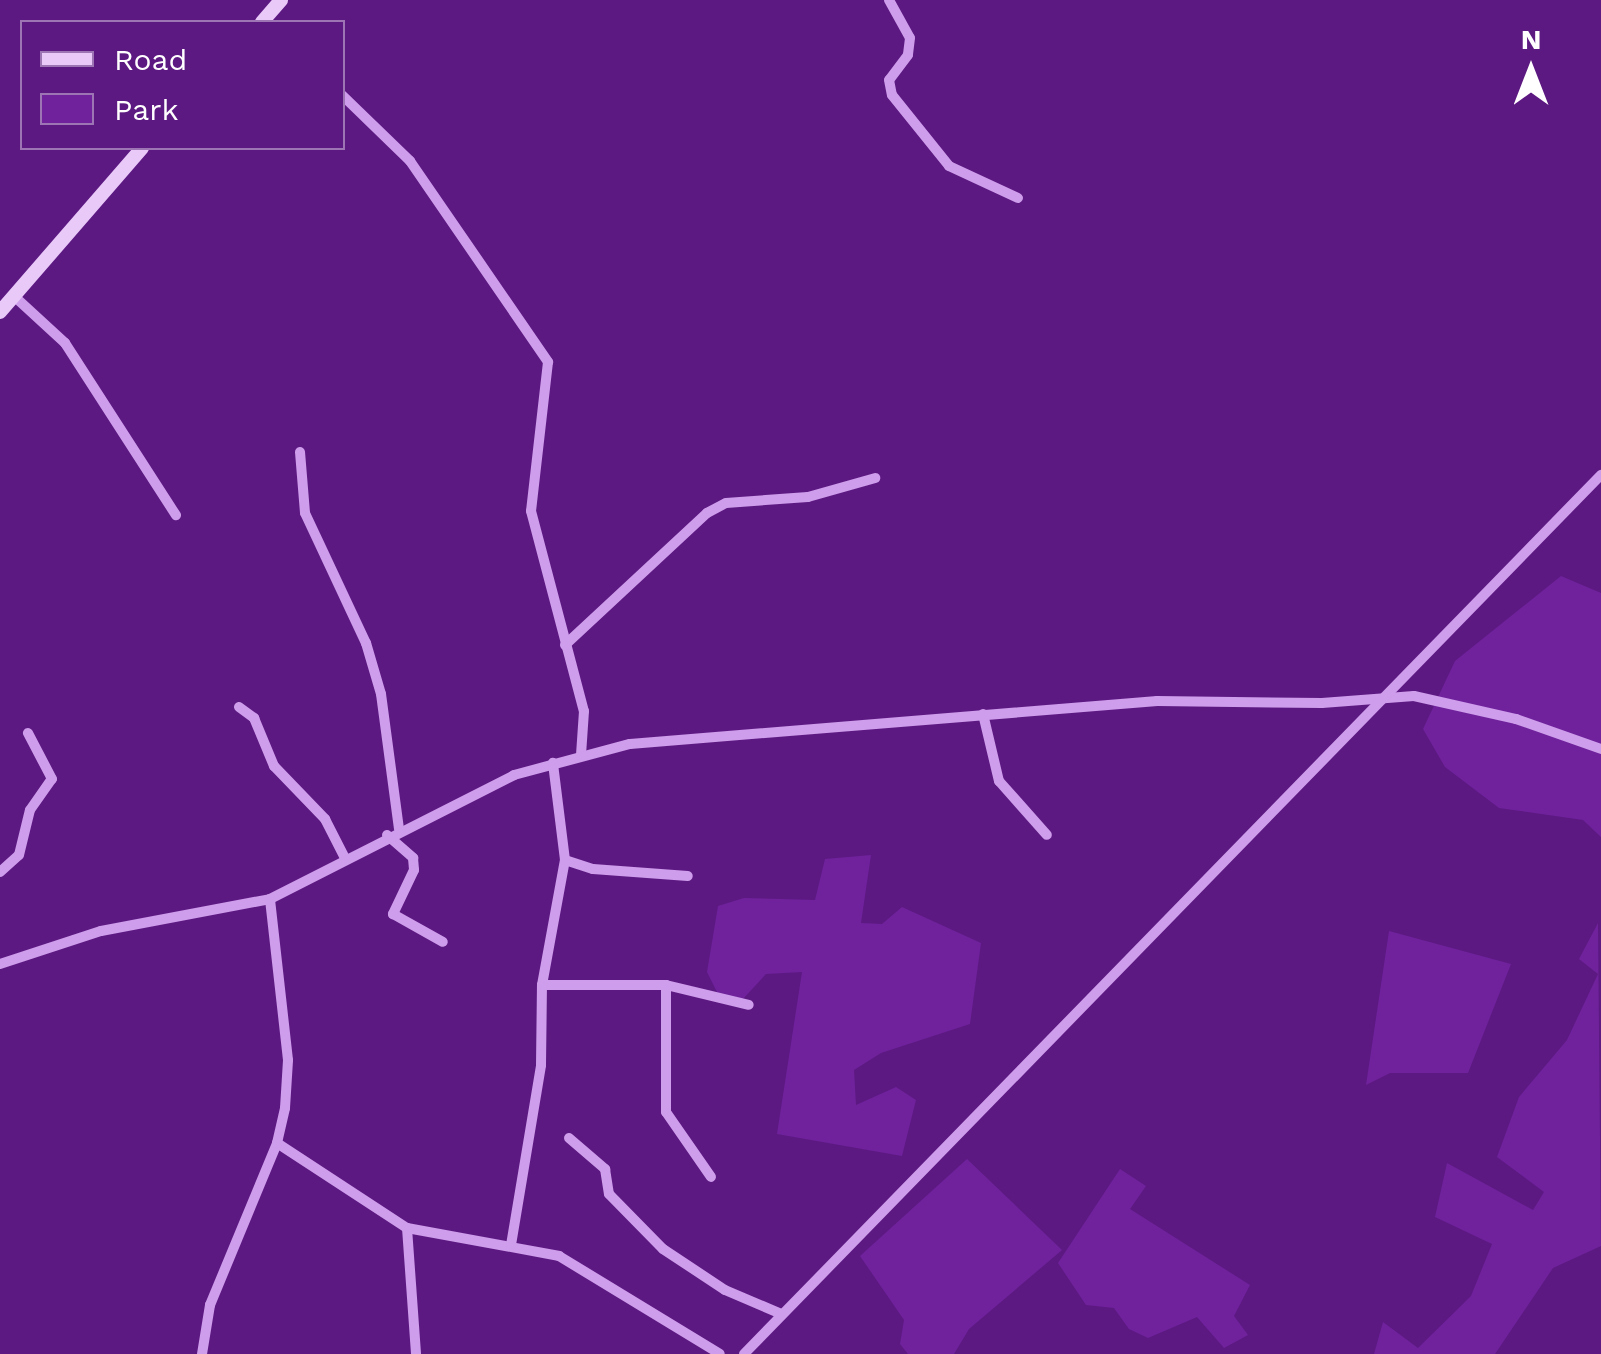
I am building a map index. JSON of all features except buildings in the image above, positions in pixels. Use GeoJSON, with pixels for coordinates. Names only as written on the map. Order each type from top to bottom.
{"type":"FeatureCollection","features":[{"type":"Feature","properties":{"kind":"main road"},"geometry":{"type":"LineString","coordinates":[[0,312],[140,150]]}},
{"type":"Feature","properties":{"kind":"street"},"geometry":{"type":"LineString","coordinates":[[889,0],[910,38],[908,55],[889,80],[892,95],[948,166],[1018,198]]}},
{"type":"Feature","properties":{"kind":"street"},"geometry":{"type":"LineString","coordinates":[[345,98],[410,162],[544,352],[532,511],[584,710],[581,754]]}},
{"type":"Feature","properties":{"kind":"street"},"geometry":{"type":"LineString","coordinates":[[14,298],[65,343],[176,515]]}},
{"type":"Feature","properties":{"kind":"street"},"geometry":{"type":"LineString","coordinates":[[300,452],[302,501],[366,644],[381,694],[399,829]]}},
{"type":"Feature","properties":{"kind":"street"},"geometry":{"type":"LineString","coordinates":[[744,1354],[1601,475]]}},
{"type":"Feature","properties":{"kind":"street"},"geometry":{"type":"LineString","coordinates":[[565,644],[706,513],[726,504],[808,497],[875,478]]}},
{"type":"Feature","properties":{"kind":"street"},"geometry":{"type":"LineString","coordinates":[[0,964],[102,931],[270,899],[399,829],[553,763],[581,754],[696,737],[1157,701],[1322,703],[1383,696],[1442,699],[1601,749]]}},
{"type":"Feature","properties":{"kind":"street"},"geometry":{"type":"LineString","coordinates":[[239,706],[254,718],[274,766],[325,819],[345,858]]}},
{"type":"Feature","properties":{"kind":"street"},"geometry":{"type":"LineString","coordinates":[[982,714],[999,782],[1047,835]]}},
{"type":"Feature","properties":{"kind":"street"},"geometry":{"type":"LineString","coordinates":[[0,872],[19,855],[30,810],[52,779],[28,732]]}},
{"type":"Feature","properties":{"kind":"street"},"geometry":{"type":"LineString","coordinates":[[511,1246],[541,1066],[542,985],[565,860],[553,763]]}},
{"type":"Feature","properties":{"kind":"street"},"geometry":{"type":"LineString","coordinates":[[387,835],[413,858],[414,870],[393,914],[443,942]]}},
{"type":"Feature","properties":{"kind":"street"},"geometry":{"type":"LineString","coordinates":[[565,860],[593,869],[688,876]]}},
{"type":"Feature","properties":{"kind":"street"},"geometry":{"type":"LineString","coordinates":[[202,1354],[216,1286],[277,1143],[289,1076],[270,899]]}},
{"type":"Feature","properties":{"kind":"street"},"geometry":{"type":"LineString","coordinates":[[542,985],[666,985],[749,1005]]}},
{"type":"Feature","properties":{"kind":"street"},"geometry":{"type":"LineString","coordinates":[[666,985],[666,1112],[712,1177]]}},
{"type":"Feature","properties":{"kind":"street"},"geometry":{"type":"LineString","coordinates":[[569,1138],[605,1170],[609,1194],[663,1249],[725,1290],[779,1314]]}},
{"type":"Feature","properties":{"kind":"street"},"geometry":{"type":"LineString","coordinates":[[277,1143],[407,1228],[560,1256],[720,1354]]}},
{"type":"Feature","properties":{"kind":"street"},"geometry":{"type":"LineString","coordinates":[[407,1228],[416,1354]]}},
{"type":"Feature","properties":{"kind":"green space"},"geometry":{"type":"Polygon","coordinates":[[[1561,576],[1601,593],[1601,837],[1583,820],[1499,808],[1445,767],[1423,729],[1455,661],[1561,576]]]}},
{"type":"Feature","properties":{"kind":"green space"},"geometry":{"type":"Polygon","coordinates":[[[871,855],[861,923],[882,924],[902,907],[981,943],[970,1024],[881,1053],[854,1070],[856,1105],[896,1087],[916,1100],[902,1156],[777,1134],[802,972],[766,974],[743,999],[720,998],[707,972],[718,906],[744,898],[815,900],[825,859],[871,855]]]}},
{"type":"Feature","properties":{"kind":"green space"},"geometry":{"type":"Polygon","coordinates":[[[1598,923],[1601,1246],[1553,1268],[1495,1354],[1374,1354],[1383,1322],[1418,1348],[1471,1296],[1492,1244],[1435,1217],[1447,1163],[1533,1210],[1544,1192],[1497,1157],[1519,1097],[1567,1040],[1598,974],[1579,959],[1598,923]]]}},
{"type":"Feature","properties":{"kind":"green space"},"geometry":{"type":"Polygon","coordinates":[[[1389,931],[1511,964],[1468,1073],[1390,1073],[1366,1085],[1389,931]]]}},
{"type":"Feature","properties":{"kind":"green space"},"geometry":{"type":"Polygon","coordinates":[[[967,1159],[1062,1250],[969,1329],[954,1354],[908,1354],[900,1344],[904,1320],[860,1256],[967,1159]]]}},
{"type":"Feature","properties":{"kind":"green space"},"geometry":{"type":"Polygon","coordinates":[[[1120,1169],[1146,1186],[1130,1209],[1250,1285],[1234,1316],[1248,1335],[1224,1348],[1197,1317],[1148,1338],[1129,1329],[1114,1308],[1086,1305],[1058,1263],[1120,1169]]]}}]}
